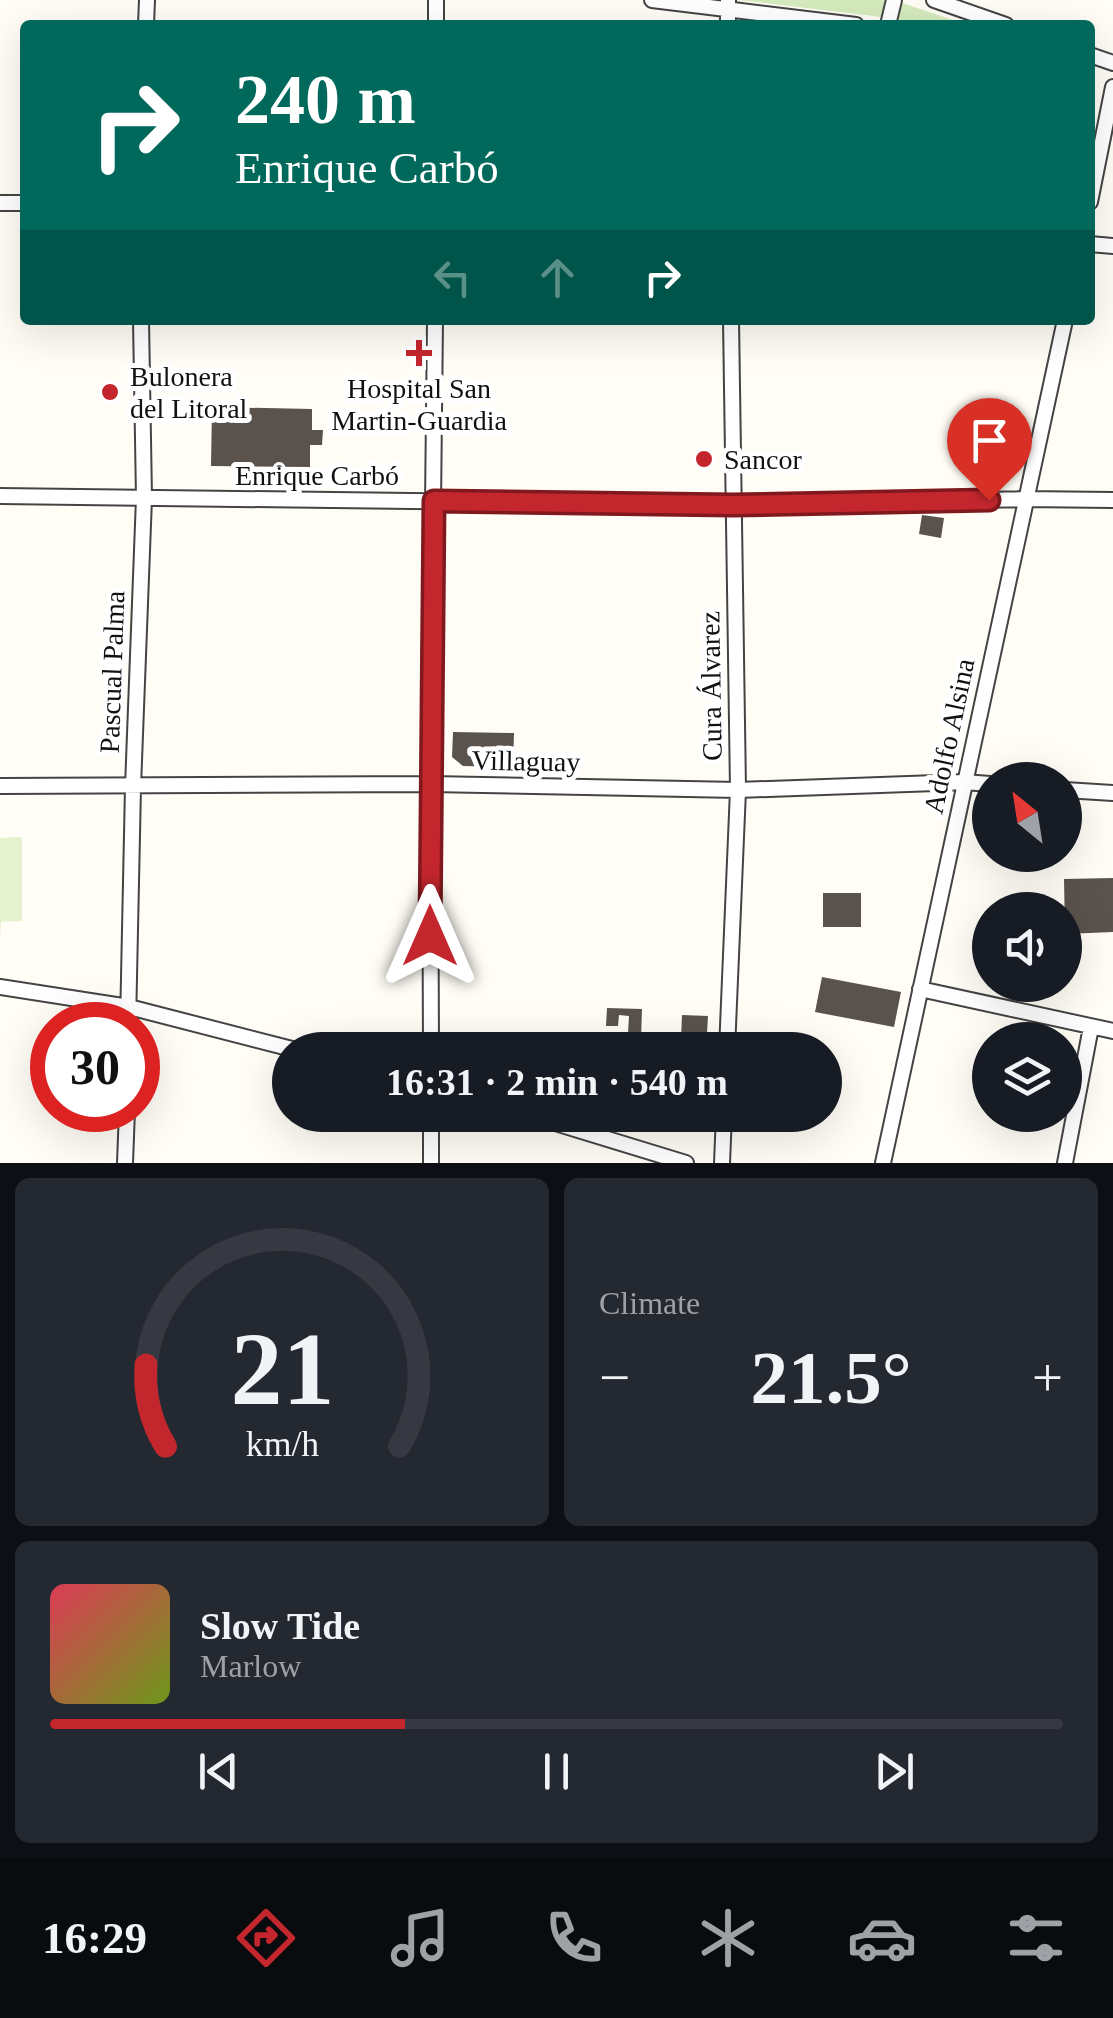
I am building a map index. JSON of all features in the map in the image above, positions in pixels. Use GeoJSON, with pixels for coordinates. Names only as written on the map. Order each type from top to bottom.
{"type":"FeatureCollection","features":[{"type":"Feature","properties":{"kind":"street"},"geometry":{"type":"LineString","coordinates":[[652,0],[728,4],[826,20]]}},
{"type":"Feature","properties":{"kind":"street"},"geometry":{"type":"LineString","coordinates":[[934,0],[976,20]]}},
{"type":"Feature","properties":{"kind":"street"},"geometry":{"type":"LineString","coordinates":[[1095,177],[1113,87]]}},
{"type":"Feature","properties":{"kind":"street","name":"Pascual Palma"},"geometry":{"type":"LineString","coordinates":[[129,1002],[144,498],[141,325]]}},
{"type":"Feature","properties":{"kind":"street"},"geometry":{"type":"LineString","coordinates":[[431,1032],[435,325]]}},
{"type":"Feature","properties":{"kind":"street","name":"Cura Álvarez"},"geometry":{"type":"LineString","coordinates":[[727,1032],[738,790],[731,325]]}},
{"type":"Feature","properties":{"kind":"street","name":"Adolfo Alsina"},"geometry":{"type":"LineString","coordinates":[[883,1163],[1064,325]]}},
{"type":"Feature","properties":{"kind":"street","name":"Enrique Carbó"},"geometry":{"type":"LineString","coordinates":[[0,496],[733,505],[1113,500]]}},
{"type":"Feature","properties":{"kind":"street","name":"Villaguay"},"geometry":{"type":"LineString","coordinates":[[0,786],[430,784],[738,790],[972,783]]}},
{"type":"Feature","properties":{"kind":"street"},"geometry":{"type":"LineString","coordinates":[[1082,791],[1113,794]]}},
{"type":"Feature","properties":{"kind":"street"},"geometry":{"type":"LineString","coordinates":[[0,987],[97,1002]]}},
{"type":"Feature","properties":{"kind":"street"},"geometry":{"type":"LineString","coordinates":[[920,990],[1113,1032]]}},
{"type":"Feature","properties":{"kind":"street"},"geometry":{"type":"LineString","coordinates":[[160,1015],[272,1044]]}},
{"type":"Feature","properties":{"kind":"street"},"geometry":{"type":"LineString","coordinates":[[1065,1163],[1091,1027]]}},
{"type":"Feature","properties":{"kind":"street"},"geometry":{"type":"LineString","coordinates":[[126,1132],[126,1163]]}},
{"type":"Feature","properties":{"kind":"street"},"geometry":{"type":"LineString","coordinates":[[431,1132],[431,1163]]}},
{"type":"Feature","properties":{"kind":"street"},"geometry":{"type":"LineString","coordinates":[[585,1132],[686,1163]]}},
{"type":"Feature","properties":{"kind":"street"},"geometry":{"type":"LineString","coordinates":[[722,1163],[723,1132]]}},
{"type":"Feature","properties":{"kind":"green space"},"geometry":{"type":"Polygon","coordinates":[[[739,0],[883,0],[886,1],[882,17],[739,0]]]}},
{"type":"Feature","properties":{"kind":"green space"},"geometry":{"type":"Polygon","coordinates":[[[899,2],[953,20],[898,20],[899,2]]]}},
{"type":"Feature","properties":{"kind":"green space"},"geometry":{"type":"Polygon","coordinates":[[[22,837],[22,921],[1,922],[0,941],[0,838],[22,837]]]}},
{"type":"Feature","properties":{"kind":"building"},"geometry":{"type":"Polygon","coordinates":[[[212,407],[312,409],[312,430],[323,430],[322,445],[310,445],[310,467],[211,466],[212,407]]]}},
{"type":"Feature","properties":{"kind":"building"},"geometry":{"type":"Polygon","coordinates":[[[922,515],[944,518],[941,538],[919,534],[922,515]]]}},
{"type":"Feature","properties":{"kind":"building"},"geometry":{"type":"Polygon","coordinates":[[[453,732],[514,733],[513,767],[463,766],[452,757],[453,732]]]}},
{"type":"Feature","properties":{"kind":"building"},"geometry":{"type":"Polygon","coordinates":[[[1113,878],[1113,932],[1082,933],[1082,892],[1064,892],[1064,879],[1113,878]]]}},
{"type":"Feature","properties":{"kind":"building"},"geometry":{"type":"Polygon","coordinates":[[[823,893],[861,893],[861,927],[823,927],[823,893]]]}},
{"type":"Feature","properties":{"kind":"building"},"geometry":{"type":"Polygon","coordinates":[[[822,977],[901,992],[894,1027],[815,1012],[822,977]]]}},
{"type":"Feature","properties":{"kind":"building"},"geometry":{"type":"Polygon","coordinates":[[[607,1008],[642,1009],[641,1032],[628,1032],[629,1016],[619,1015],[618,1026],[606,1026],[607,1008]]]}},
{"type":"Feature","properties":{"kind":"building"},"geometry":{"type":"Polygon","coordinates":[[[682,1015],[708,1016],[707,1032],[681,1032],[682,1015]]]}},
{"type":"Feature","properties":{"kind":"place","name":"Hospital San Martin-Guardia"},"geometry":{"type":"Point","coordinates":[419,353]}},
{"type":"Feature","properties":{"kind":"place","name":"Bulonera del Litoral"},"geometry":{"type":"Point","coordinates":[110,392]}},
{"type":"Feature","properties":{"kind":"place","name":"Sancor"},"geometry":{"type":"Point","coordinates":[704,459]}},
{"type":"Feature","properties":{"kind":"route"},"geometry":{"type":"LineString","coordinates":[[430,936],[434,501],[733,505],[989,500]]}}]}
